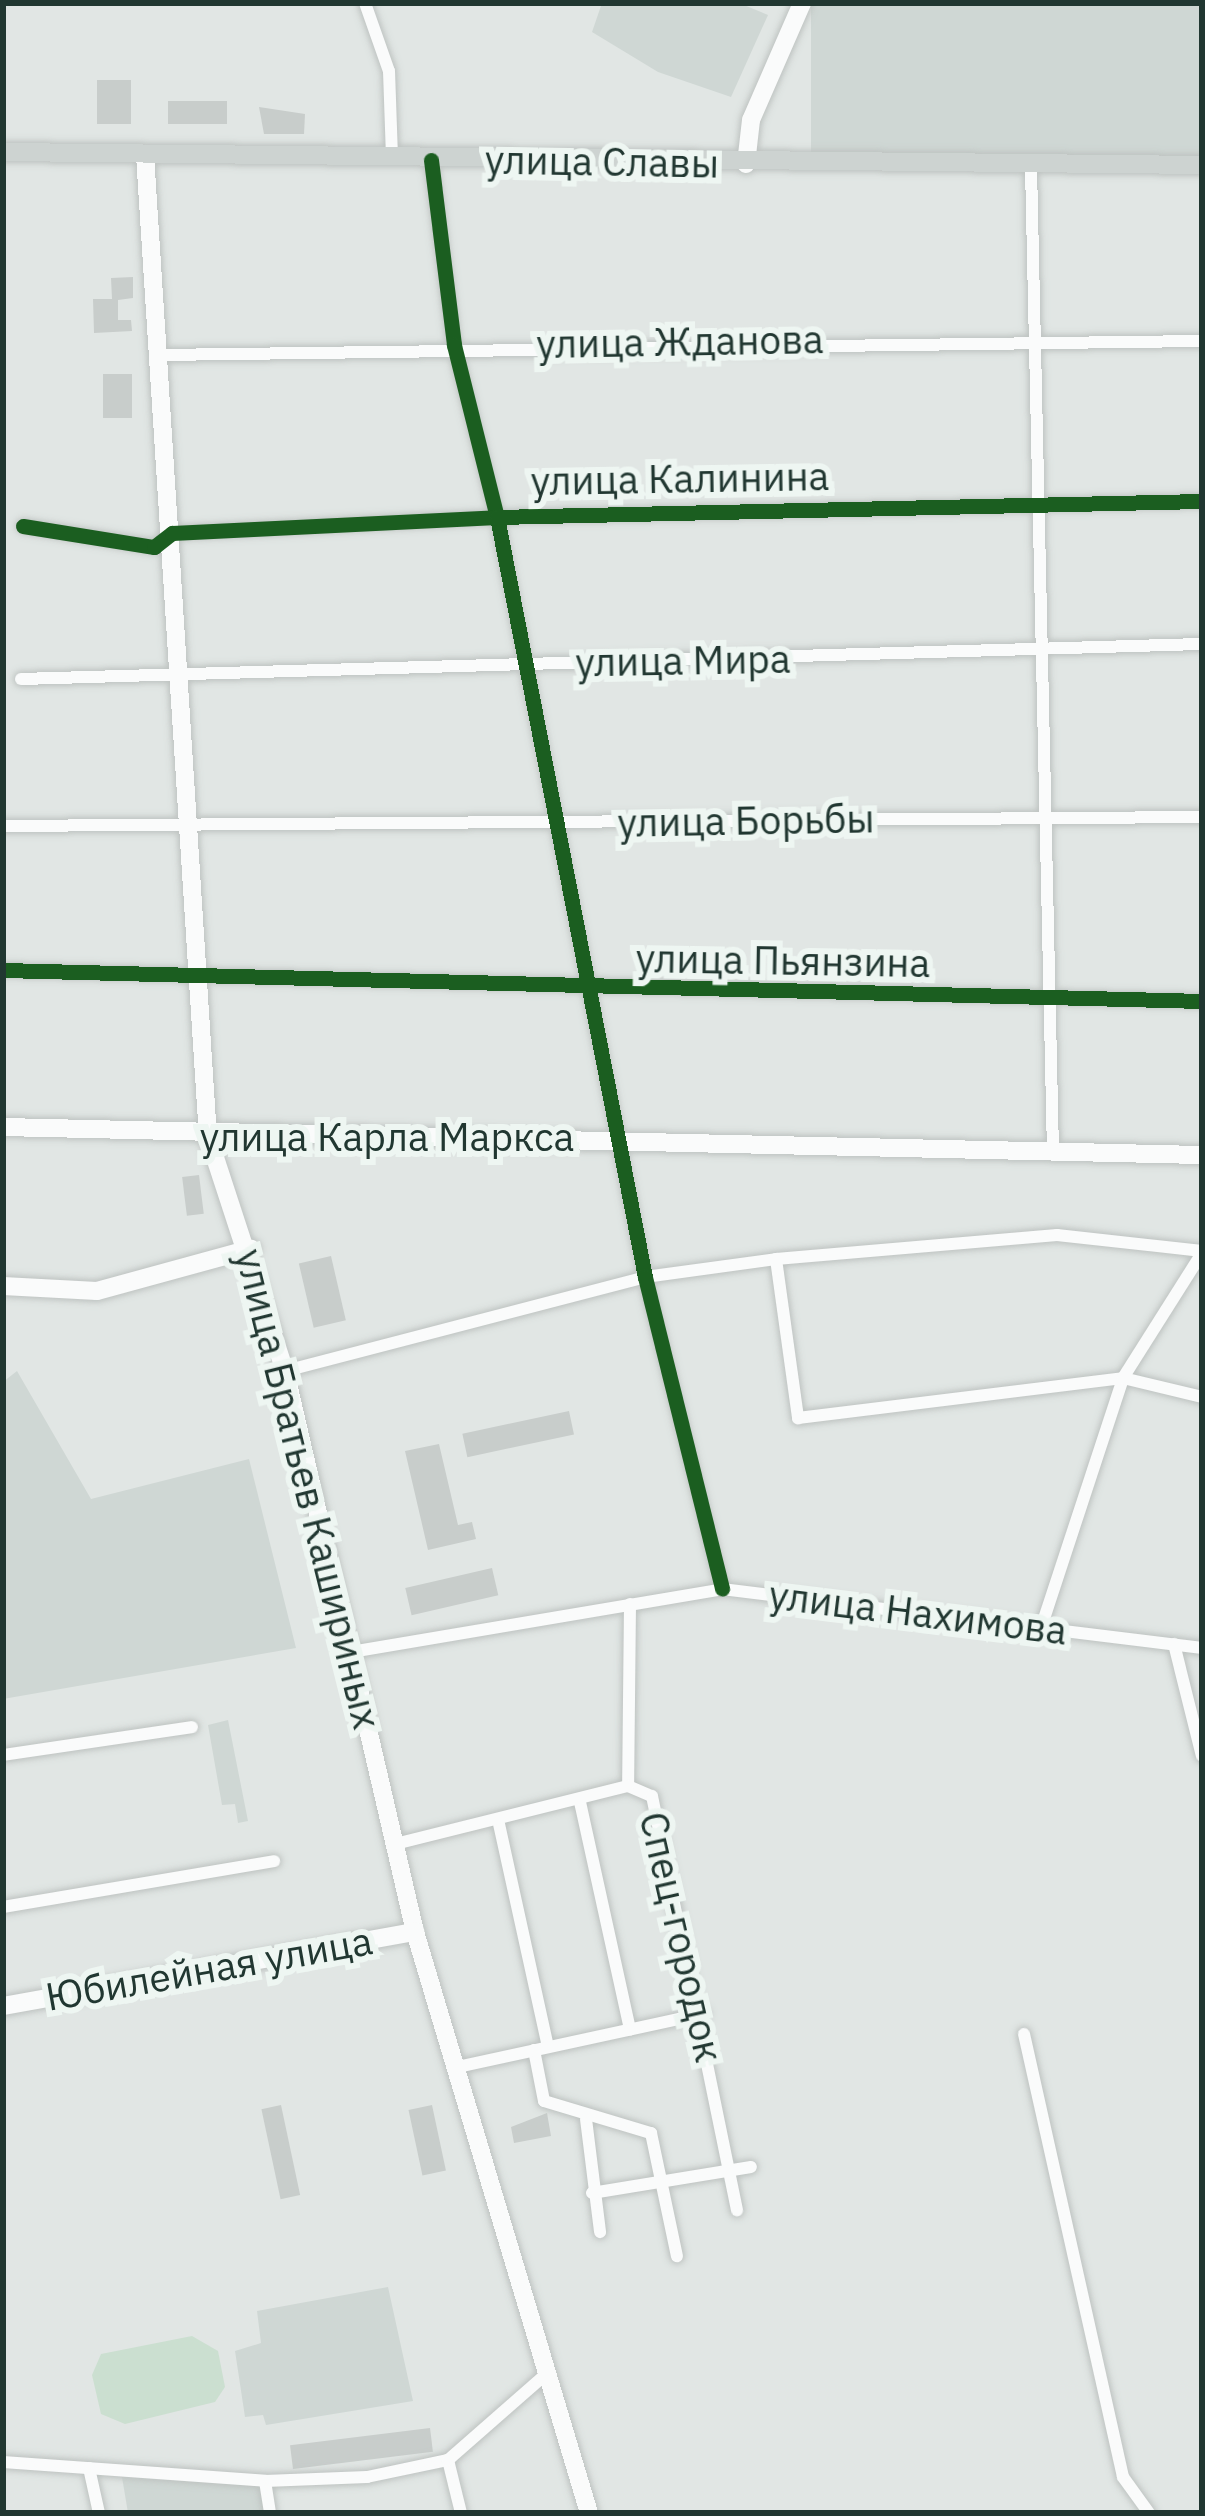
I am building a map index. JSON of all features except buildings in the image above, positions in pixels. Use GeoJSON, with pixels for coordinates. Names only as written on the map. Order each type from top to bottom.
{"type":"FeatureCollection","features":[{"type":"Feature","properties":{"kind":"main road"},"geometry":{"type":"LineString","coordinates":[[746,164],[751,120],[802,3]]}},
{"type":"Feature","properties":{"kind":"main road","name":"улица Славы"},"geometry":{"type":"LineString","coordinates":[[3,152],[746,164],[1202,165]]}},
{"type":"Feature","properties":{"kind":"main road","name":"улица Братьев Кашириных"},"geometry":{"type":"LineString","coordinates":[[145,155],[184,676],[208,1136],[250,1249],[285,1371],[416,1932],[589,2513]]}},
{"type":"Feature","properties":{"kind":"main road","name":"улица Карла Маркса"},"geometry":{"type":"LineString","coordinates":[[3,1127],[208,1136],[618,1138],[1202,1155]]}},
{"type":"Feature","properties":{"kind":"main road"},"geometry":{"type":"LineString","coordinates":[[3,1286],[97,1291],[250,1249]]}},
{"type":"Feature","properties":{"kind":"main road","name":"Юбилейная улица"},"geometry":{"type":"LineString","coordinates":[[3,2006],[416,1932]]}},
{"type":"Feature","properties":{"kind":"street"},"geometry":{"type":"LineString","coordinates":[[365,3],[389,70],[392,156]]}},
{"type":"Feature","properties":{"kind":"street"},"geometry":{"type":"LineString","coordinates":[[431,160],[454,345],[497,517],[645,1277],[722,1589]]}},
{"type":"Feature","properties":{"kind":"street"},"geometry":{"type":"LineString","coordinates":[[1031,166],[1053,1151]]}},
{"type":"Feature","properties":{"kind":"street","name":"улица Жданова"},"geometry":{"type":"LineString","coordinates":[[159,355],[454,345],[1035,337],[1202,341]]}},
{"type":"Feature","properties":{"kind":"street","name":"улица Калинина"},"geometry":{"type":"LineString","coordinates":[[23,526],[154,548],[172,533],[497,517],[1202,501]]}},
{"type":"Feature","properties":{"kind":"street","name":"улица Мира"},"geometry":{"type":"LineString","coordinates":[[21,679],[1202,644]]}},
{"type":"Feature","properties":{"kind":"street","name":"улица Борьбы"},"geometry":{"type":"LineString","coordinates":[[3,826],[1202,817]]}},
{"type":"Feature","properties":{"kind":"street","name":"улица Пьянзина"},"geometry":{"type":"LineString","coordinates":[[3,970],[590,990],[1202,1001]]}},
{"type":"Feature","properties":{"kind":"street"},"geometry":{"type":"LineString","coordinates":[[285,1371],[645,1277],[776,1259],[1057,1235],[1202,1252],[1123,1378],[1041,1628]]}},
{"type":"Feature","properties":{"kind":"street"},"geometry":{"type":"LineString","coordinates":[[776,1259],[798,1418],[1123,1378],[1202,1397]]}},
{"type":"Feature","properties":{"kind":"street","name":"улица Нахимова"},"geometry":{"type":"LineString","coordinates":[[350,1652],[722,1589],[1202,1648]]}},
{"type":"Feature","properties":{"kind":"street","name":"Спец-городок"},"geometry":{"type":"LineString","coordinates":[[630,1604],[628,1786],[652,1796],[703,2014],[737,2210]]}},
{"type":"Feature","properties":{"kind":"street"},"geometry":{"type":"LineString","coordinates":[[1174,1644],[1202,1756]]}},
{"type":"Feature","properties":{"kind":"street"},"geometry":{"type":"LineString","coordinates":[[3,1755],[192,1727]]}},
{"type":"Feature","properties":{"kind":"street"},"geometry":{"type":"LineString","coordinates":[[395,1844],[499,1824],[628,1786]]}},
{"type":"Feature","properties":{"kind":"street"},"geometry":{"type":"LineString","coordinates":[[580,1802],[630,2030]]}},
{"type":"Feature","properties":{"kind":"street"},"geometry":{"type":"LineString","coordinates":[[499,1824],[541,2049],[544,2102],[586,2119],[651,2132],[677,2256]]}},
{"type":"Feature","properties":{"kind":"street"},"geometry":{"type":"LineString","coordinates":[[3,1907],[274,1861]]}},
{"type":"Feature","properties":{"kind":"street"},"geometry":{"type":"LineString","coordinates":[[457,2067],[703,2014]]}},
{"type":"Feature","properties":{"kind":"street"},"geometry":{"type":"LineString","coordinates":[[1024,2034],[1123,2477],[1149,2513]]}},
{"type":"Feature","properties":{"kind":"street"},"geometry":{"type":"LineString","coordinates":[[586,2119],[600,2231]]}},
{"type":"Feature","properties":{"kind":"street"},"geometry":{"type":"LineString","coordinates":[[592,2193],[751,2167]]}},
{"type":"Feature","properties":{"kind":"street"},"geometry":{"type":"LineString","coordinates":[[3,2462],[265,2481],[367,2477],[448,2460],[545,2375]]}},
{"type":"Feature","properties":{"kind":"street"},"geometry":{"type":"LineString","coordinates":[[448,2460],[461,2513]]}},
{"type":"Feature","properties":{"kind":"street"},"geometry":{"type":"LineString","coordinates":[[89,2468],[98,2513]]}},
{"type":"Feature","properties":{"kind":"street"},"geometry":{"type":"LineString","coordinates":[[265,2481],[270,2513]]}},
{"type":"Feature","properties":{"kind":"shaded area"},"geometry":{"type":"Polygon","coordinates":[[[602,3],[739,3],[768,15],[731,97],[658,72],[592,32],[602,3]]]}},
{"type":"Feature","properties":{"kind":"shaded area"},"geometry":{"type":"Polygon","coordinates":[[[811,3],[1202,3],[1202,156],[811,156],[811,3]]]}},
{"type":"Feature","properties":{"kind":"shaded area"},"geometry":{"type":"Polygon","coordinates":[[[17,1371],[91,1499],[249,1459],[296,1648],[3,1699],[3,1382],[17,1371]]]}},
{"type":"Feature","properties":{"kind":"shaded area"},"geometry":{"type":"Polygon","coordinates":[[[228,1720],[248,1821],[238,1823],[235,1804],[222,1805],[208,1725],[228,1720]]]}},
{"type":"Feature","properties":{"kind":"shaded area"},"geometry":{"type":"Polygon","coordinates":[[[388,2287],[413,2401],[266,2425],[263,2415],[245,2417],[235,2351],[261,2343],[257,2311],[388,2287]]]}},
{"type":"Feature","properties":{"kind":"shaded area"},"geometry":{"type":"Polygon","coordinates":[[[122,2477],[259,2486],[265,2513],[128,2513],[122,2477]]]}},
{"type":"Feature","properties":{"kind":"green space"},"geometry":{"type":"Polygon","coordinates":[[[192,2336],[218,2351],[225,2387],[215,2402],[125,2424],[101,2414],[92,2375],[101,2354],[192,2336]]]}},
{"type":"Feature","properties":{"kind":"cycle path"},"geometry":{"type":"LineString","coordinates":[[431,160],[454,345],[497,517],[645,1277],[722,1589]]}},
{"type":"Feature","properties":{"kind":"cycle path"},"geometry":{"type":"LineString","coordinates":[[23,526],[154,547],[172,533],[497,517],[1202,501]]}},
{"type":"Feature","properties":{"kind":"cycle path"},"geometry":{"type":"LineString","coordinates":[[3,970],[1202,1001]]}}]}
